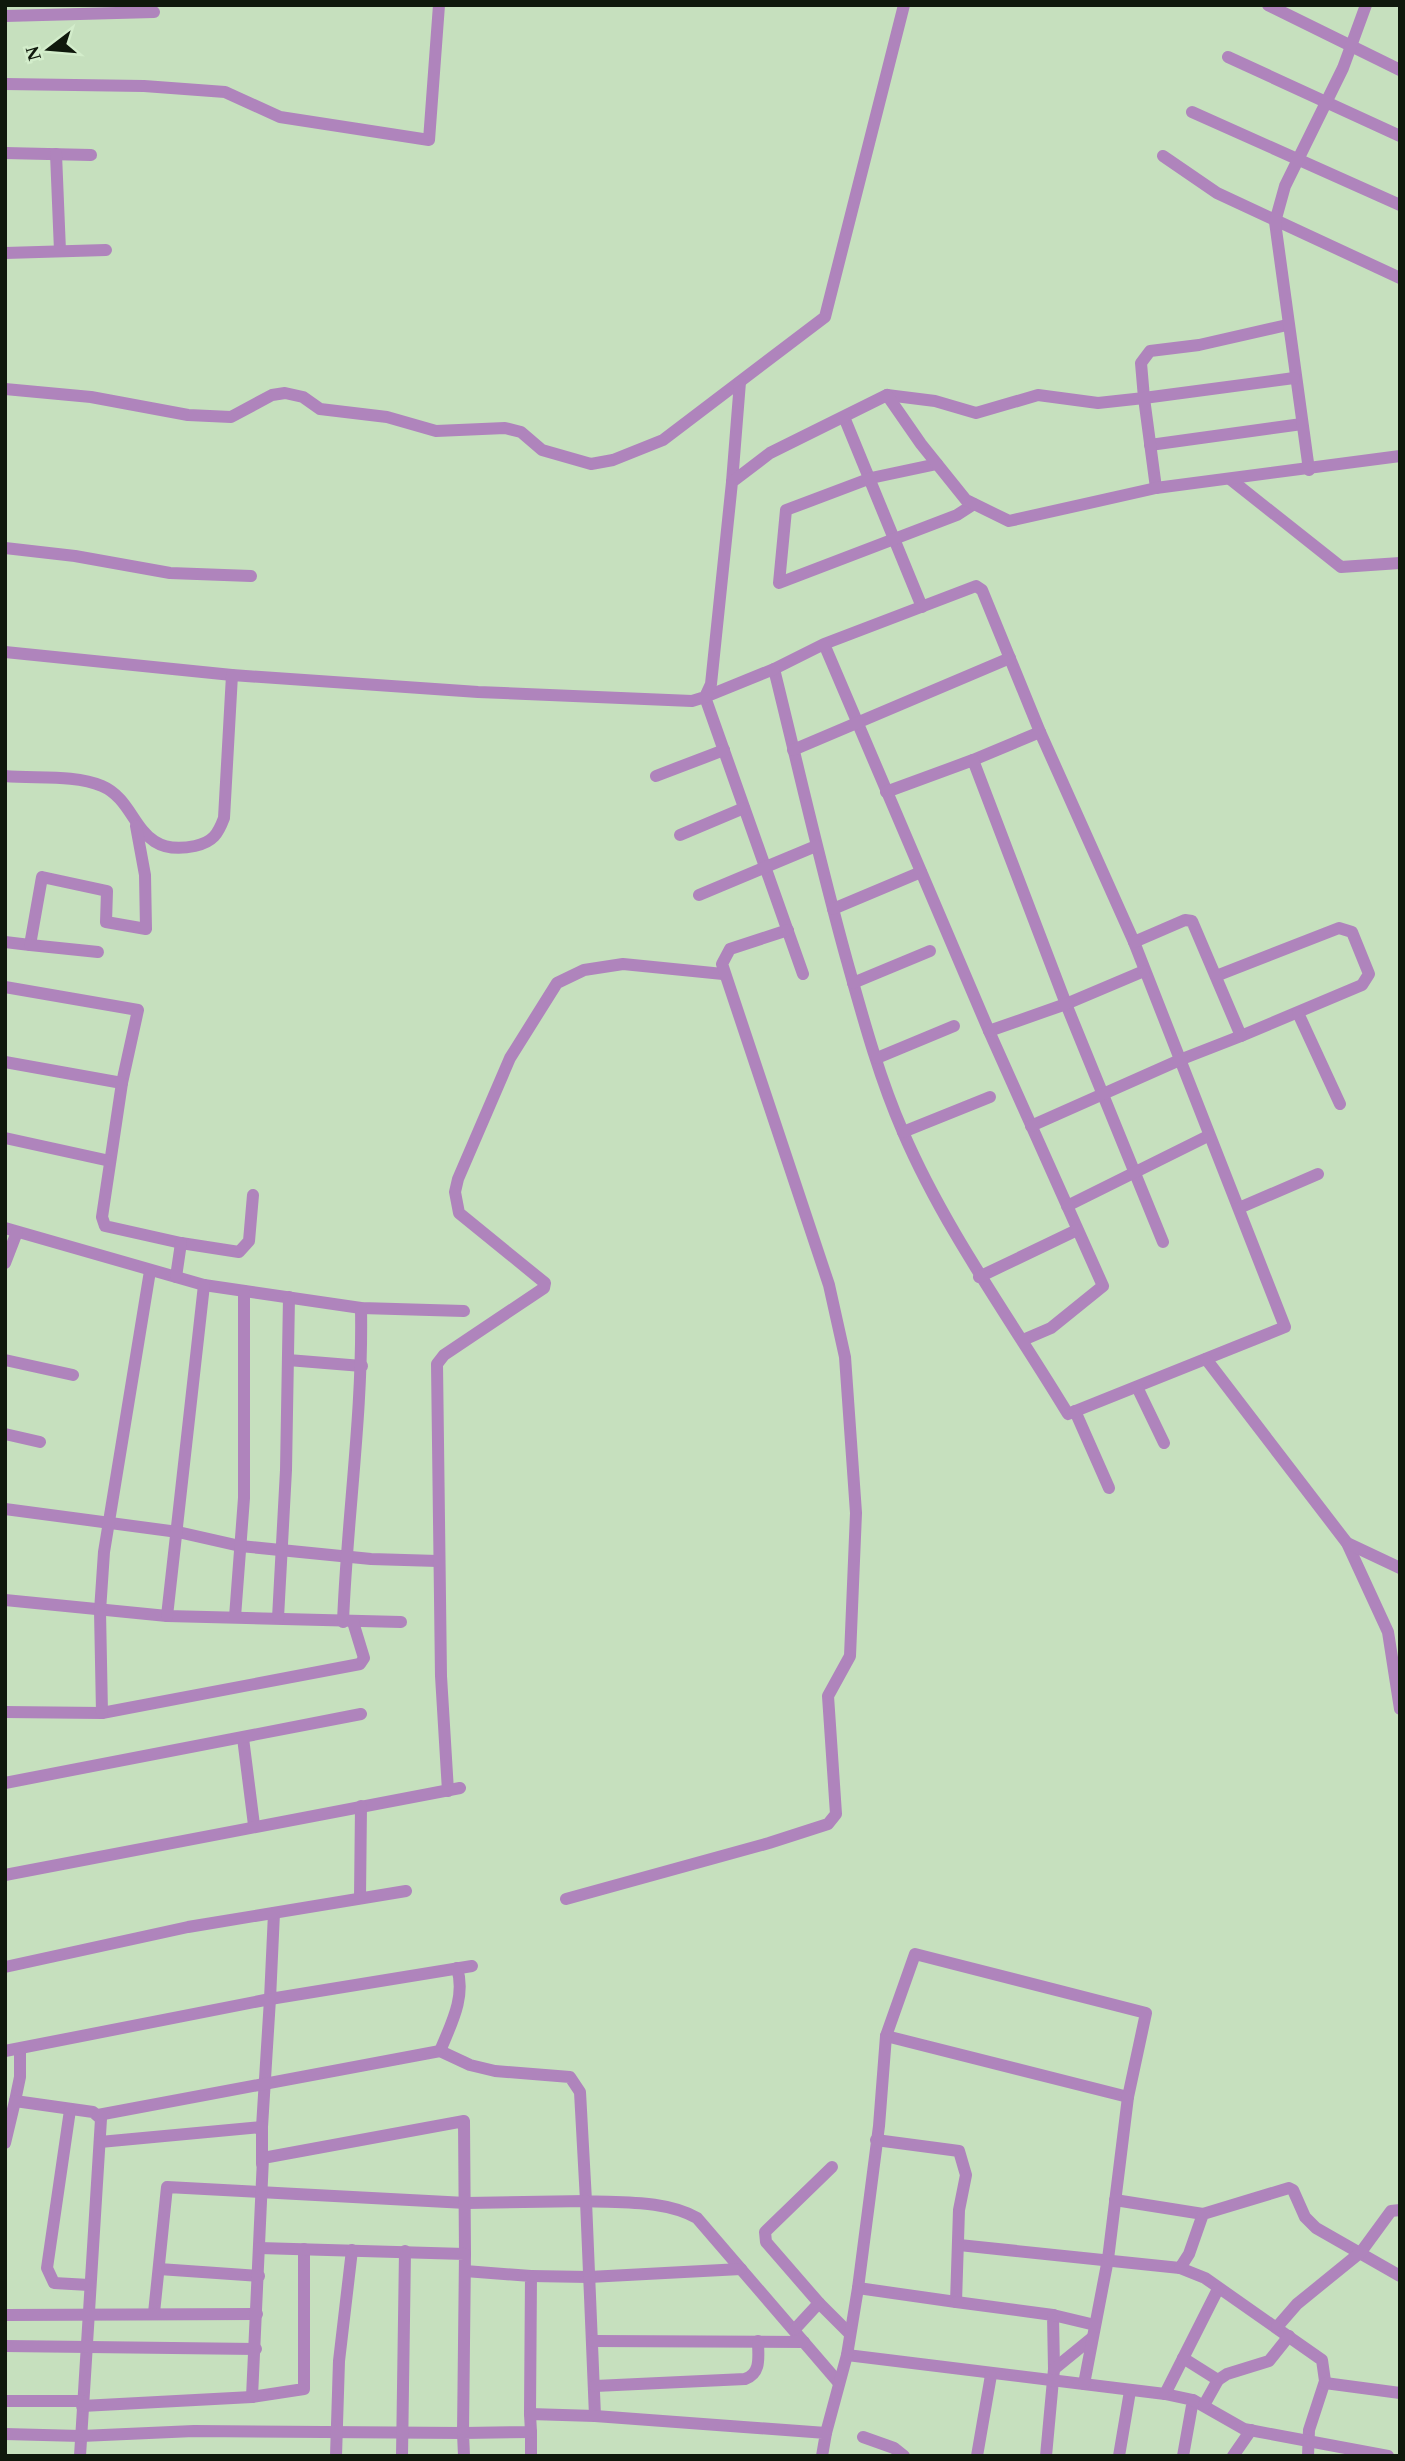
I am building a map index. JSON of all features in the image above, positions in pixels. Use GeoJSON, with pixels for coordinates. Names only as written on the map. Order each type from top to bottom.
{"type":"FeatureCollection","features":[{"type":"Feature","properties":{"kind":"street"},"geometry":{"type":"LineString","coordinates":[[5,84],[144,86],[225,92],[280,117],[429,140],[439,5]]}},
{"type":"Feature","properties":{"kind":"street"},"geometry":{"type":"LineString","coordinates":[[5,389],[91,397],[188,415],[231,417],[272,395],[285,393],[303,397],[320,409],[387,418],[436,431],[505,428],[521,432],[542,450],[591,464],[613,460],[663,440],[825,317],[904,5]]}},
{"type":"Feature","properties":{"kind":"street"},"geometry":{"type":"LineString","coordinates":[[1268,5],[1400,69]]}},
{"type":"Feature","properties":{"kind":"street"},"geometry":{"type":"LineString","coordinates":[[1309,470],[1287,325],[1275,222],[1276,207],[1351,47],[1366,5]]}},
{"type":"Feature","properties":{"kind":"street"},"geometry":{"type":"LineString","coordinates":[[5,16],[53,11],[154,12]]}},
{"type":"Feature","properties":{"kind":"street"},"geometry":{"type":"LineString","coordinates":[[1228,57],[1400,136]]}},
{"type":"Feature","properties":{"kind":"street"},"geometry":{"type":"LineString","coordinates":[[1192,112],[1400,205]]}},
{"type":"Feature","properties":{"kind":"street"},"geometry":{"type":"LineString","coordinates":[[5,153],[91,155]]}},
{"type":"Feature","properties":{"kind":"street"},"geometry":{"type":"LineString","coordinates":[[56,154],[60,251]]}},
{"type":"Feature","properties":{"kind":"street"},"geometry":{"type":"LineString","coordinates":[[1163,156],[1217,193],[1400,278]]}},
{"type":"Feature","properties":{"kind":"street"},"geometry":{"type":"LineString","coordinates":[[5,253],[106,250]]}},
{"type":"Feature","properties":{"kind":"street"},"geometry":{"type":"LineString","coordinates":[[1156,488],[1141,363],[1150,351],[1199,345],[1287,325]]}},
{"type":"Feature","properties":{"kind":"street"},"geometry":{"type":"LineString","coordinates":[[732,482],[769,453],[887,395],[934,401],[976,413],[1038,395],[1097,403],[1294,378]]}},
{"type":"Feature","properties":{"kind":"street"},"geometry":{"type":"LineString","coordinates":[[740,383],[710,684],[705,697],[803,974]]}},
{"type":"Feature","properties":{"kind":"street"},"geometry":{"type":"LineString","coordinates":[[887,395],[966,500],[1009,521],[1156,488],[1400,456]]}},
{"type":"Feature","properties":{"kind":"street"},"geometry":{"type":"LineString","coordinates":[[844,417],[922,607]]}},
{"type":"Feature","properties":{"kind":"street"},"geometry":{"type":"LineString","coordinates":[[1150,445],[1302,424]]}},
{"type":"Feature","properties":{"kind":"street"},"geometry":{"type":"LineString","coordinates":[[937,464],[871,478],[786,510],[779,583],[957,515],[974,504]]}},
{"type":"Feature","properties":{"kind":"street"},"geometry":{"type":"LineString","coordinates":[[1230,479],[1341,567],[1400,563]]}},
{"type":"Feature","properties":{"kind":"street"},"geometry":{"type":"LineString","coordinates":[[5,548],[75,556],[170,573],[251,576]]}},
{"type":"Feature","properties":{"kind":"street"},"geometry":{"type":"LineString","coordinates":[[5,652],[232,675],[478,692],[692,701],[774,669],[824,644],[976,586],[982,590],[1040,732],[1134,942],[1285,1327],[1068,1414],[1023,1340],[979,1277],[903,1132],[853,983],[816,846],[774,669]]}},
{"type":"Feature","properties":{"kind":"street"},"geometry":{"type":"LineString","coordinates":[[824,644],[989,1031],[1103,1286],[1051,1328],[1023,1340]]}},
{"type":"Feature","properties":{"kind":"street"},"geometry":{"type":"LineString","coordinates":[[793,750],[1010,658]]}},
{"type":"Feature","properties":{"kind":"street"},"geometry":{"type":"LineString","coordinates":[[5,776],[90,782],[117,796],[136,826],[159,844],[178,849],[211,840],[219,833],[224,818],[232,675]]}},
{"type":"Feature","properties":{"kind":"street"},"geometry":{"type":"LineString","coordinates":[[886,792],[974,760],[1040,732]]}},
{"type":"Feature","properties":{"kind":"street"},"geometry":{"type":"LineString","coordinates":[[656,776],[724,750]]}},
{"type":"Feature","properties":{"kind":"street"},"geometry":{"type":"LineString","coordinates":[[974,760],[1066,1004],[1163,1242]]}},
{"type":"Feature","properties":{"kind":"street"},"geometry":{"type":"LineString","coordinates":[[680,835],[744,808]]}},
{"type":"Feature","properties":{"kind":"street"},"geometry":{"type":"LineString","coordinates":[[30,945],[42,877],[107,891],[106,922],[146,929],[145,875],[136,826]]}},
{"type":"Feature","properties":{"kind":"street"},"geometry":{"type":"LineString","coordinates":[[698,895],[816,846]]}},
{"type":"Feature","properties":{"kind":"street"},"geometry":{"type":"LineString","coordinates":[[833,909],[920,872]]}},
{"type":"Feature","properties":{"kind":"street"},"geometry":{"type":"LineString","coordinates":[[1134,942],[1185,920],[1192,921],[1241,1036]]}},
{"type":"Feature","properties":{"kind":"street"},"geometry":{"type":"LineString","coordinates":[[1031,1126],[1182,1059],[1298,1013],[1368,980],[1370,974],[1352,932],[1339,928],[1216,976]]}},
{"type":"Feature","properties":{"kind":"street"},"geometry":{"type":"LineString","coordinates":[[566,1899],[795,1835],[828,1824],[836,1814],[828,1696],[850,1656],[856,1513],[845,1357],[829,1285],[723,974],[724,956],[730,949],[788,930]]}},
{"type":"Feature","properties":{"kind":"street"},"geometry":{"type":"LineString","coordinates":[[5,942],[98,952]]}},
{"type":"Feature","properties":{"kind":"street"},"geometry":{"type":"LineString","coordinates":[[853,983],[930,951]]}},
{"type":"Feature","properties":{"kind":"street"},"geometry":{"type":"LineString","coordinates":[[5,1875],[254,1825],[454,1789],[438,1562],[437,1364],[444,1355],[544,1288],[545,1283],[459,1213],[456,1203],[458,1179],[510,1058],[557,983],[566,976],[583,970],[635,964],[723,974]]}},
{"type":"Feature","properties":{"kind":"street"},"geometry":{"type":"LineString","coordinates":[[989,1031],[1066,1004],[1144,971]]}},
{"type":"Feature","properties":{"kind":"street"},"geometry":{"type":"LineString","coordinates":[[5,987],[138,1010],[122,1083],[110,1161],[102,1217],[105,1226],[226,1251],[245,1249],[249,1241],[253,1195]]}},
{"type":"Feature","properties":{"kind":"street"},"geometry":{"type":"LineString","coordinates":[[1298,1013],[1340,1104]]}},
{"type":"Feature","properties":{"kind":"street"},"geometry":{"type":"LineString","coordinates":[[877,1058],[954,1026]]}},
{"type":"Feature","properties":{"kind":"street"},"geometry":{"type":"LineString","coordinates":[[5,1062],[122,1083]]}},
{"type":"Feature","properties":{"kind":"street"},"geometry":{"type":"LineString","coordinates":[[903,1132],[990,1097]]}},
{"type":"Feature","properties":{"kind":"street"},"geometry":{"type":"LineString","coordinates":[[1067,1206],[1208,1136]]}},
{"type":"Feature","properties":{"kind":"street"},"geometry":{"type":"LineString","coordinates":[[5,1139],[110,1161]]}},
{"type":"Feature","properties":{"kind":"street"},"geometry":{"type":"LineString","coordinates":[[1239,1208],[1318,1174]]}},
{"type":"Feature","properties":{"kind":"street"},"geometry":{"type":"LineString","coordinates":[[5,1264],[11,1230],[204,1285],[361,1308],[464,1311]]}},
{"type":"Feature","properties":{"kind":"street"},"geometry":{"type":"LineString","coordinates":[[979,1277],[1077,1230]]}},
{"type":"Feature","properties":{"kind":"street"},"geometry":{"type":"LineString","coordinates":[[176,1277],[181,1243]]}},
{"type":"Feature","properties":{"kind":"street"},"geometry":{"type":"LineString","coordinates":[[102,1713],[100,1611],[109,1525],[150,1271]]}},
{"type":"Feature","properties":{"kind":"street"},"geometry":{"type":"LineString","coordinates":[[167,1616],[204,1285]]}},
{"type":"Feature","properties":{"kind":"street"},"geometry":{"type":"LineString","coordinates":[[235,1617],[244,1498],[244,1291]]}},
{"type":"Feature","properties":{"kind":"street"},"geometry":{"type":"LineString","coordinates":[[278,1618],[289,1297]]}},
{"type":"Feature","properties":{"kind":"street"},"geometry":{"type":"LineString","coordinates":[[5,1712],[102,1713],[360,1664],[364,1658],[348,1622],[346,1555],[362,1366],[361,1308]]}},
{"type":"Feature","properties":{"kind":"street"},"geometry":{"type":"LineString","coordinates":[[1206,1359],[1347,1542],[1388,1632],[1400,1709]]}},
{"type":"Feature","properties":{"kind":"street"},"geometry":{"type":"LineString","coordinates":[[5,1360],[73,1375]]}},
{"type":"Feature","properties":{"kind":"street"},"geometry":{"type":"LineString","coordinates":[[288,1360],[362,1366]]}},
{"type":"Feature","properties":{"kind":"street"},"geometry":{"type":"LineString","coordinates":[[1138,1387],[1164,1443]]}},
{"type":"Feature","properties":{"kind":"street"},"geometry":{"type":"LineString","coordinates":[[1075,1411],[1109,1488]]}},
{"type":"Feature","properties":{"kind":"street"},"geometry":{"type":"LineString","coordinates":[[5,1434],[40,1442]]}},
{"type":"Feature","properties":{"kind":"street"},"geometry":{"type":"LineString","coordinates":[[5,1509],[177,1532],[240,1546],[398,1561],[438,1562]]}},
{"type":"Feature","properties":{"kind":"street"},"geometry":{"type":"LineString","coordinates":[[1347,1542],[1400,1568]]}},
{"type":"Feature","properties":{"kind":"street"},"geometry":{"type":"LineString","coordinates":[[5,1601],[167,1616],[401,1622]]}},
{"type":"Feature","properties":{"kind":"street"},"geometry":{"type":"LineString","coordinates":[[5,1783],[361,1714]]}},
{"type":"Feature","properties":{"kind":"street"},"geometry":{"type":"LineString","coordinates":[[243,1738],[254,1825]]}},
{"type":"Feature","properties":{"kind":"street"},"geometry":{"type":"LineString","coordinates":[[360,1897],[361,1806]]}},
{"type":"Feature","properties":{"kind":"street"},"geometry":{"type":"LineString","coordinates":[[5,1967],[188,1927],[406,1891]]}},
{"type":"Feature","properties":{"kind":"street"},"geometry":{"type":"LineString","coordinates":[[262,2191],[262,2127],[274,1913]]}},
{"type":"Feature","properties":{"kind":"street"},"geometry":{"type":"LineString","coordinates":[[822,2456],[847,2356],[858,2288],[886,2036],[915,1954],[1146,2013],[1128,2096],[1108,2259],[1084,2384]]}},
{"type":"Feature","properties":{"kind":"street"},"geometry":{"type":"LineString","coordinates":[[5,2051],[270,1999],[472,1966]]}},
{"type":"Feature","properties":{"kind":"street"},"geometry":{"type":"LineString","coordinates":[[440,2051],[459,2000],[461,1979],[457,1968]]}},
{"type":"Feature","properties":{"kind":"street"},"geometry":{"type":"LineString","coordinates":[[886,2036],[1128,2096]]}},
{"type":"Feature","properties":{"kind":"street"},"geometry":{"type":"LineString","coordinates":[[5,2143],[20,2077],[20,2049]]}},
{"type":"Feature","properties":{"kind":"street"},"geometry":{"type":"LineString","coordinates":[[15,2101],[99,2115],[440,2051],[470,2065],[495,2071],[563,2075],[576,2083],[580,2092],[595,2416]]}},
{"type":"Feature","properties":{"kind":"street"},"geometry":{"type":"LineString","coordinates":[[70,2110],[47,2268],[54,2283],[89,2285]]}},
{"type":"Feature","properties":{"kind":"street"},"geometry":{"type":"LineString","coordinates":[[80,2456],[100,2142],[99,2115]]}},
{"type":"Feature","properties":{"kind":"street"},"geometry":{"type":"LineString","coordinates":[[252,2398],[260,2276],[263,2158],[464,2121],[464,2456]]}},
{"type":"Feature","properties":{"kind":"street"},"geometry":{"type":"LineString","coordinates":[[100,2142],[262,2127]]}},
{"type":"Feature","properties":{"kind":"street"},"geometry":{"type":"LineString","coordinates":[[876,2140],[959,2151],[966,2175],[959,2210],[956,2302]]}},
{"type":"Feature","properties":{"kind":"street"},"geometry":{"type":"LineString","coordinates":[[832,2167],[770,2226],[764,2237],[819,2303],[850,2333]]}},
{"type":"Feature","properties":{"kind":"street"},"geometry":{"type":"LineString","coordinates":[[154,2313],[167,2187],[466,2203],[586,2201],[660,2206],[685,2211],[697,2218],[839,2383]]}},
{"type":"Feature","properties":{"kind":"street"},"geometry":{"type":"LineString","coordinates":[[1115,2200],[1203,2214],[1289,2188],[1293,2190],[1305,2217],[1316,2228],[1400,2276]]}},
{"type":"Feature","properties":{"kind":"street"},"geometry":{"type":"LineString","coordinates":[[1277,2328],[1297,2304],[1361,2252],[1391,2211],[1400,2210]]}},
{"type":"Feature","properties":{"kind":"street"},"geometry":{"type":"LineString","coordinates":[[1180,2268],[1189,2254],[1203,2214]]}},
{"type":"Feature","properties":{"kind":"street"},"geometry":{"type":"LineString","coordinates":[[959,2245],[1108,2259],[1180,2268],[1196,2273],[1322,2360],[1326,2372],[1325,2383],[1308,2441],[1308,2456]]}},
{"type":"Feature","properties":{"kind":"street"},"geometry":{"type":"LineString","coordinates":[[259,2248],[405,2250],[465,2254]]}},
{"type":"Feature","properties":{"kind":"street"},"geometry":{"type":"LineString","coordinates":[[5,2401],[83,2403],[252,2398],[304,2389],[304,2249]]}},
{"type":"Feature","properties":{"kind":"street"},"geometry":{"type":"LineString","coordinates":[[336,2456],[339,2361],[352,2250]]}},
{"type":"Feature","properties":{"kind":"street"},"geometry":{"type":"LineString","coordinates":[[402,2456],[405,2250]]}},
{"type":"Feature","properties":{"kind":"street"},"geometry":{"type":"LineString","coordinates":[[159,2269],[260,2276]]}},
{"type":"Feature","properties":{"kind":"street"},"geometry":{"type":"LineString","coordinates":[[465,2271],[589,2277],[741,2269]]}},
{"type":"Feature","properties":{"kind":"street"},"geometry":{"type":"LineString","coordinates":[[531,2276],[531,2456]]}},
{"type":"Feature","properties":{"kind":"street"},"geometry":{"type":"LineString","coordinates":[[858,2288],[1053,2315],[1094,2331]]}},
{"type":"Feature","properties":{"kind":"street"},"geometry":{"type":"LineString","coordinates":[[1165,2394],[1218,2289]]}},
{"type":"Feature","properties":{"kind":"street"},"geometry":{"type":"LineString","coordinates":[[795,2329],[819,2303]]}},
{"type":"Feature","properties":{"kind":"street"},"geometry":{"type":"LineString","coordinates":[[5,2315],[257,2314]]}},
{"type":"Feature","properties":{"kind":"street"},"geometry":{"type":"LineString","coordinates":[[1046,2456],[1054,2368],[1053,2315]]}},
{"type":"Feature","properties":{"kind":"street"},"geometry":{"type":"LineString","coordinates":[[1054,2368],[1094,2331]]}},
{"type":"Feature","properties":{"kind":"street"},"geometry":{"type":"LineString","coordinates":[[1183,2456],[1198,2403],[1218,2380],[1227,2374],[1269,2361],[1289,2336]]}},
{"type":"Feature","properties":{"kind":"street"},"geometry":{"type":"LineString","coordinates":[[593,2341],[804,2342]]}},
{"type":"Feature","properties":{"kind":"street"},"geometry":{"type":"LineString","coordinates":[[595,2386],[745,2379],[757,2370],[758,2341]]}},
{"type":"Feature","properties":{"kind":"street"},"geometry":{"type":"LineString","coordinates":[[5,2346],[256,2349]]}},
{"type":"Feature","properties":{"kind":"street"},"geometry":{"type":"LineString","coordinates":[[847,2356],[1165,2394],[1198,2403],[1251,2430],[1388,2456]]}},
{"type":"Feature","properties":{"kind":"street"},"geometry":{"type":"LineString","coordinates":[[1183,2358],[1218,2380]]}},
{"type":"Feature","properties":{"kind":"street"},"geometry":{"type":"LineString","coordinates":[[977,2456],[991,2375]]}},
{"type":"Feature","properties":{"kind":"street"},"geometry":{"type":"LineString","coordinates":[[1325,2383],[1400,2393]]}},
{"type":"Feature","properties":{"kind":"street"},"geometry":{"type":"LineString","coordinates":[[1119,2456],[1130,2391]]}},
{"type":"Feature","properties":{"kind":"street"},"geometry":{"type":"LineString","coordinates":[[530,2414],[595,2416],[826,2433]]}},
{"type":"Feature","properties":{"kind":"street"},"geometry":{"type":"LineString","coordinates":[[1233,2456],[1251,2430]]}},
{"type":"Feature","properties":{"kind":"street"},"geometry":{"type":"LineString","coordinates":[[5,2434],[81,2436],[194,2431],[531,2431]]}},
{"type":"Feature","properties":{"kind":"street"},"geometry":{"type":"LineString","coordinates":[[863,2437],[894,2448],[904,2456]]}}]}
